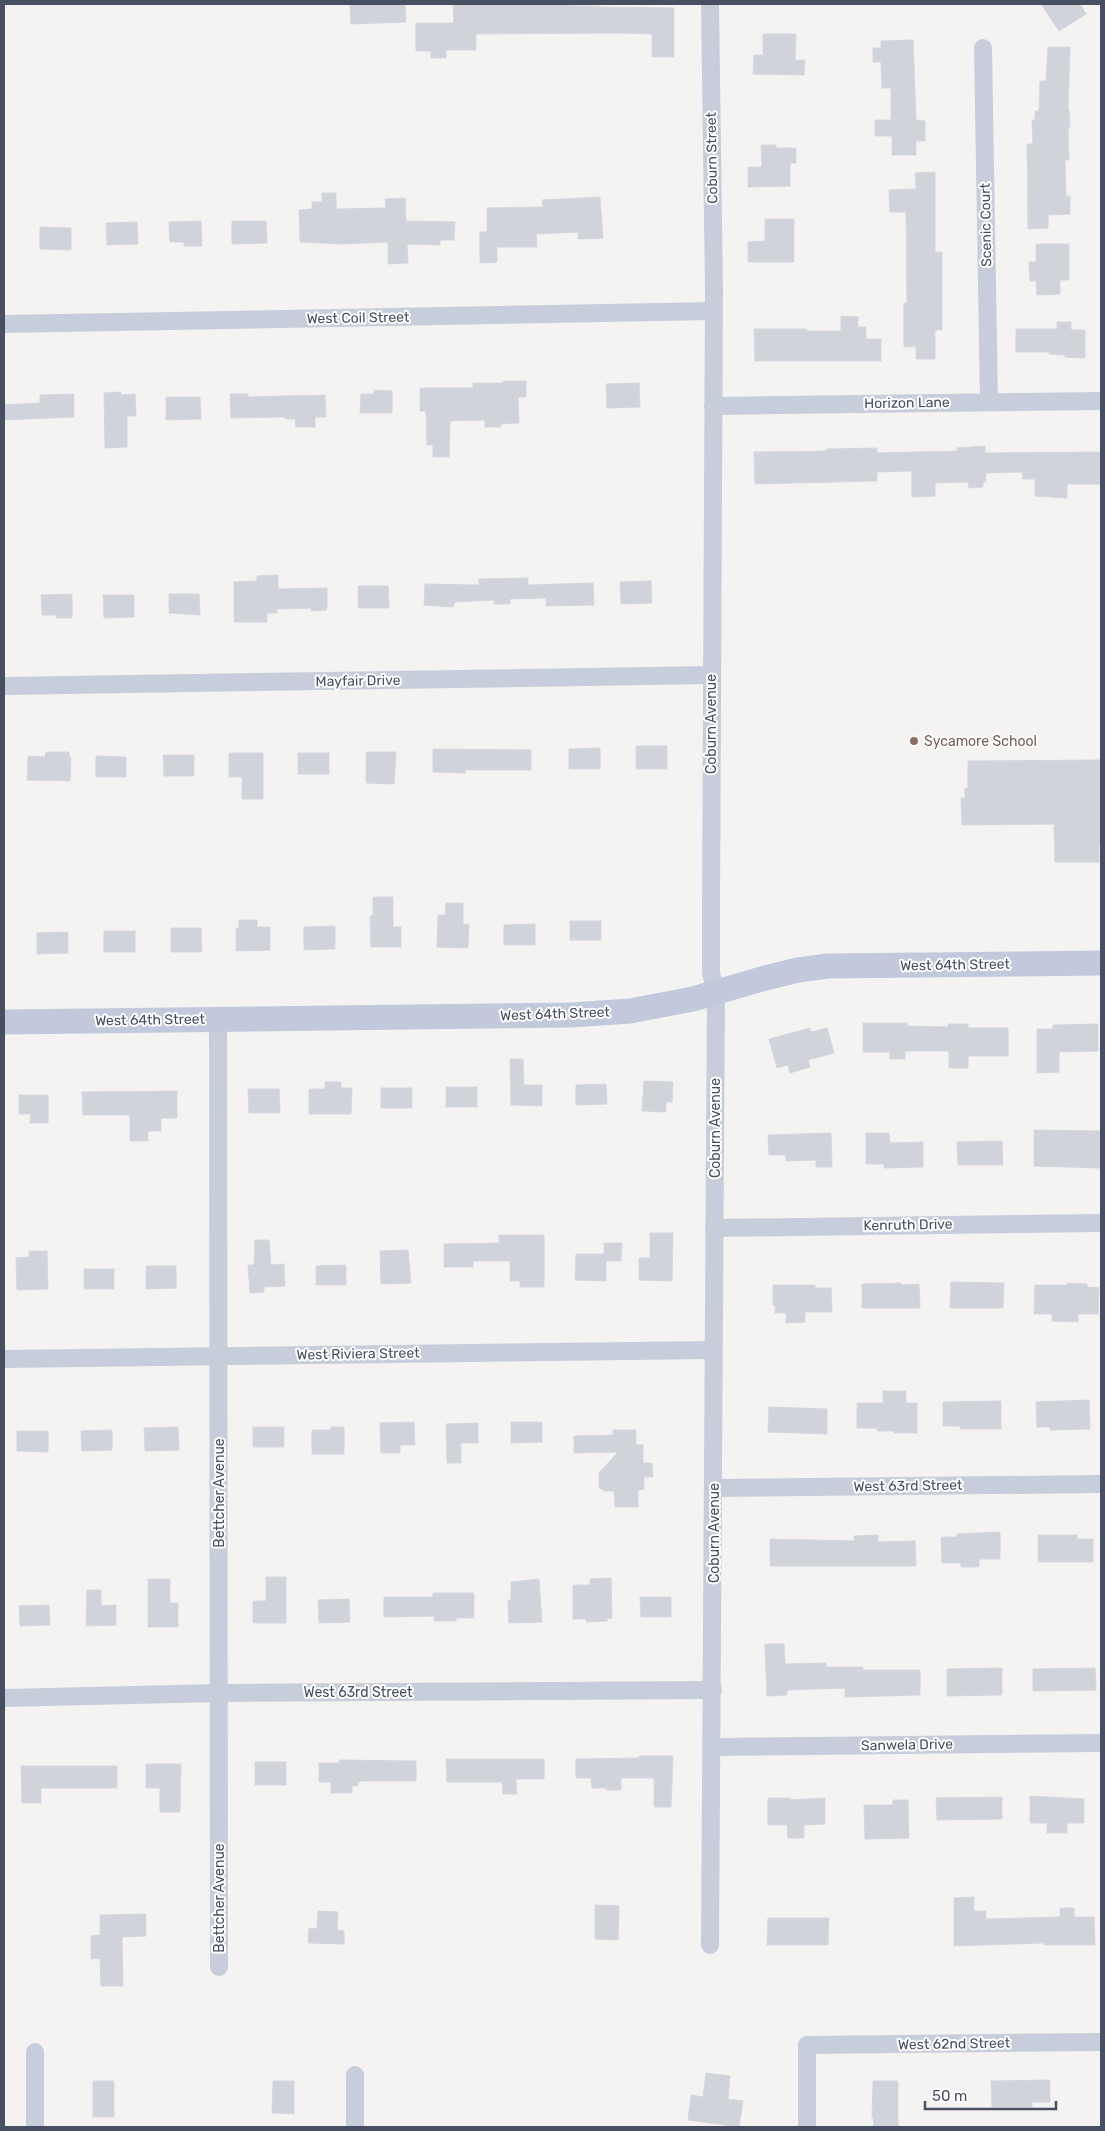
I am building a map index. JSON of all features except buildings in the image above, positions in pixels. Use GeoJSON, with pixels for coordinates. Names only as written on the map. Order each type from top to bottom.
{"type":"FeatureCollection","features":[{"type":"Feature","properties":{"kind":"street","name":"Coburn Street"},"geometry":{"type":"LineString","coordinates":[[710,4],[713,312]]}},
{"type":"Feature","properties":{"kind":"street","name":"Scenic Court"},"geometry":{"type":"LineString","coordinates":[[983,48],[989,402]]}},
{"type":"Feature","properties":{"kind":"street","name":"West Coil Street"},"geometry":{"type":"LineString","coordinates":[[4,324],[713,312]]}},
{"type":"Feature","properties":{"kind":"street","name":"Coburn Avenue"},"geometry":{"type":"LineString","coordinates":[[710,1945],[714,1488],[712,1350],[716,993],[711,973],[713,312]]}},
{"type":"Feature","properties":{"kind":"street","name":"Horizon Lane"},"geometry":{"type":"LineString","coordinates":[[713,406],[1101,401]]}},
{"type":"Feature","properties":{"kind":"street","name":"Mayfair Drive"},"geometry":{"type":"LineString","coordinates":[[4,686],[711,675]]}},
{"type":"Feature","properties":{"kind":"street","name":"West 64th Street"},"geometry":{"type":"LineString","coordinates":[[4,1022],[571,1015],[630,1010],[716,993],[798,970],[828,966],[1101,963]]}},
{"type":"Feature","properties":{"kind":"street","name":"Bettcher Avenue"},"geometry":{"type":"LineString","coordinates":[[218,1019],[219,1967]]}},
{"type":"Feature","properties":{"kind":"street","name":"Kenruth Drive"},"geometry":{"type":"LineString","coordinates":[[714,1228],[1101,1223]]}},
{"type":"Feature","properties":{"kind":"street","name":"West Riviera Street"},"geometry":{"type":"LineString","coordinates":[[4,1359],[712,1350]]}},
{"type":"Feature","properties":{"kind":"street","name":"West 63rd Street"},"geometry":{"type":"LineString","coordinates":[[714,1488],[1101,1484]]}},
{"type":"Feature","properties":{"kind":"street","name":"West 63rd Street"},"geometry":{"type":"LineString","coordinates":[[4,1698],[219,1693],[713,1690]]}},
{"type":"Feature","properties":{"kind":"street","name":"Sanwela Drive"},"geometry":{"type":"LineString","coordinates":[[712,1747],[1101,1743]]}},
{"type":"Feature","properties":{"kind":"street","name":"West 62nd Street"},"geometry":{"type":"LineString","coordinates":[[807,2127],[807,2046],[1101,2042]]}},
{"type":"Feature","properties":{"kind":"street"},"geometry":{"type":"LineString","coordinates":[[35,2052],[35,2127]]}},
{"type":"Feature","properties":{"kind":"street"},"geometry":{"type":"LineString","coordinates":[[355,2075],[355,2127]]}},
{"type":"Feature","properties":{"kind":"place","name":"Sycamore School"},"geometry":{"type":"Point","coordinates":[914,741]}}]}
